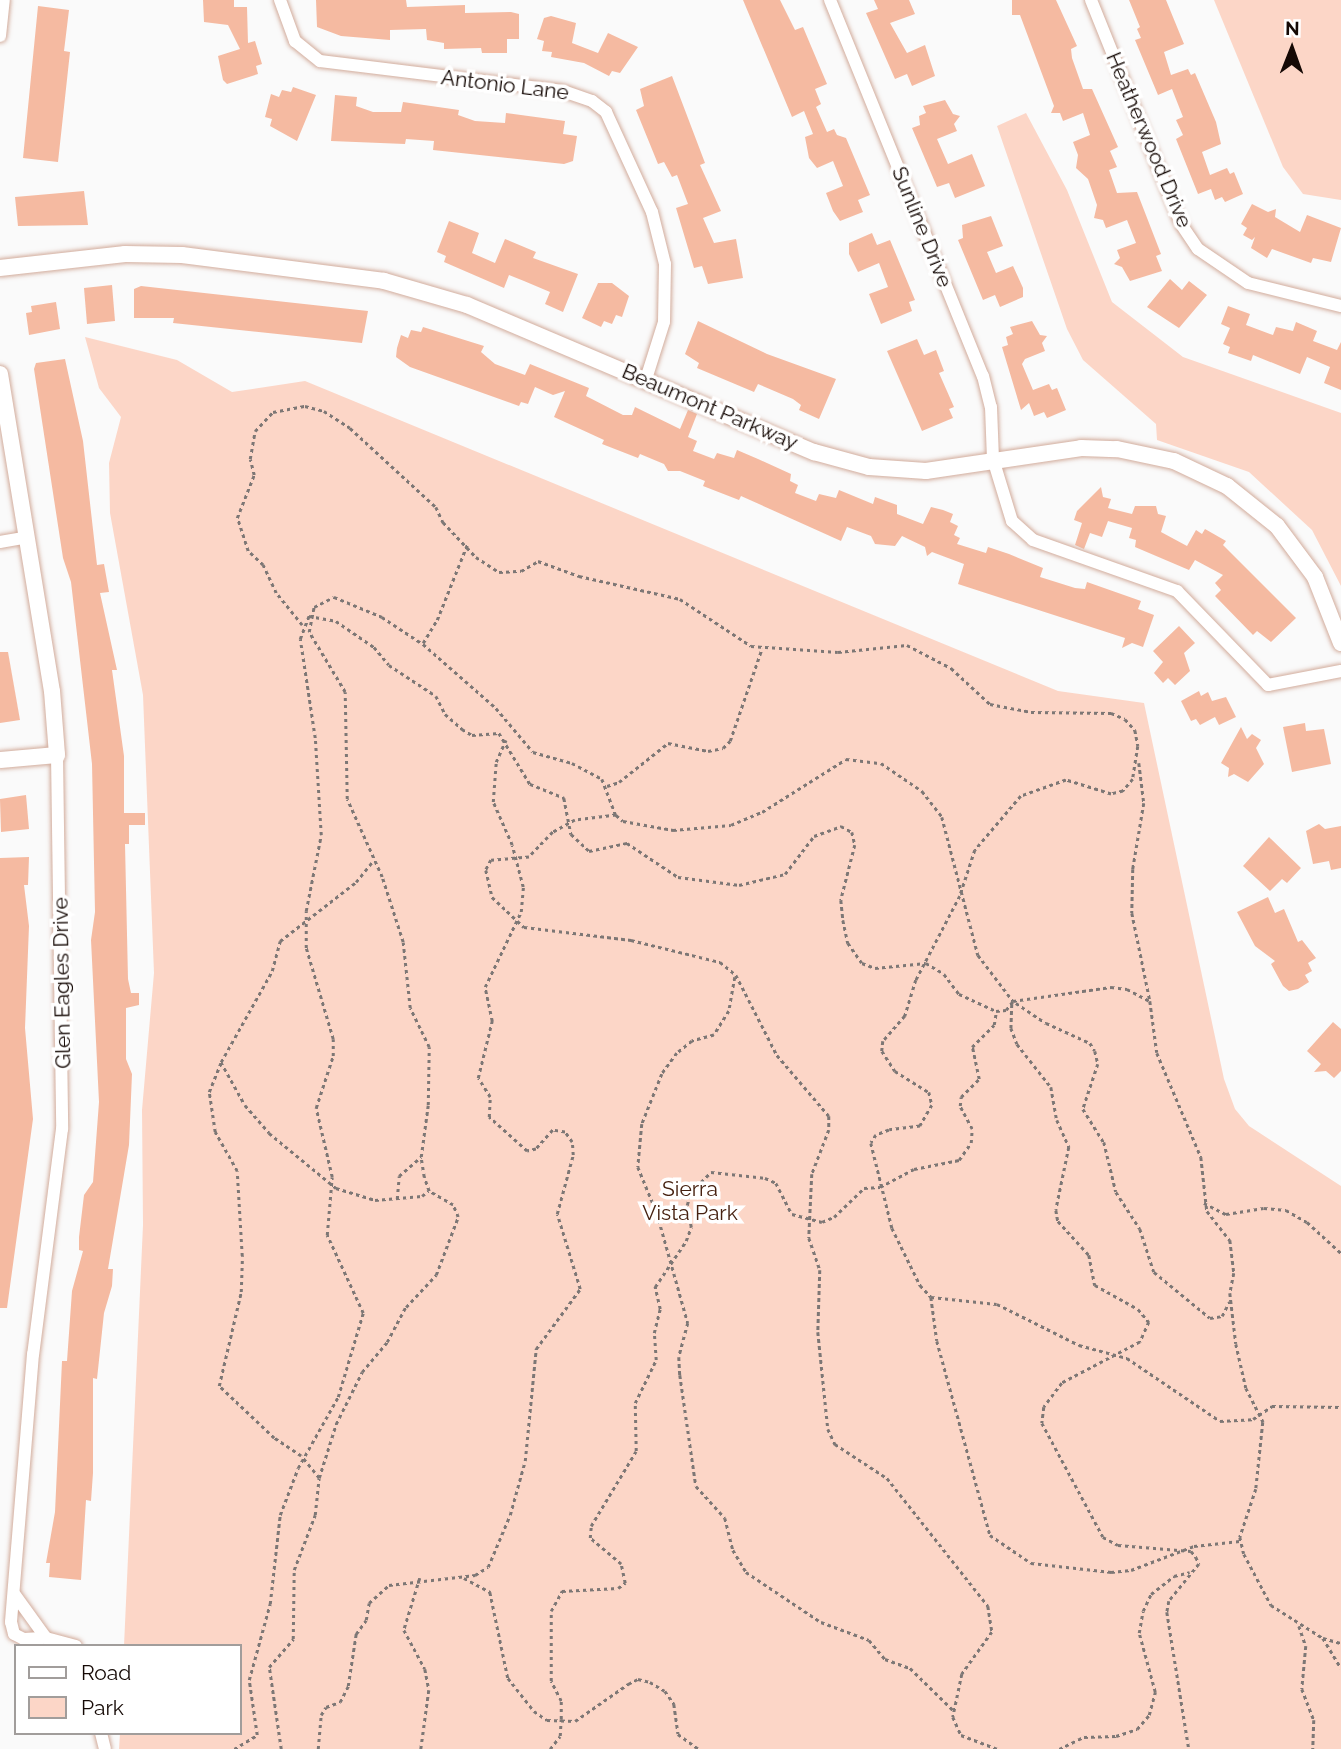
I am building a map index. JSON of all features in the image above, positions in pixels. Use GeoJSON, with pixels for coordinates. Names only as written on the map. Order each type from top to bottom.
{"type":"FeatureCollection","features":[{"type":"Feature","properties":{"kind":"street"},"geometry":{"type":"LineString","coordinates":[[0,36],[4,0]]}},
{"type":"Feature","properties":{"kind":"street","name":"Antonio Lane"},"geometry":{"type":"LineString","coordinates":[[280,0],[295,41],[320,61],[563,91],[586,97],[606,112],[652,212],[665,264],[664,322],[646,379]]}},
{"type":"Feature","properties":{"kind":"street","name":"Sunline Drive"},"geometry":{"type":"LineString","coordinates":[[830,0],[983,376],[991,407],[993,459],[1006,508],[1022,532],[1177,590],[1268,685],[1341,671]]}},
{"type":"Feature","properties":{"kind":"street","name":"Heatherwood Drive"},"geometry":{"type":"LineString","coordinates":[[1091,0],[1181,224],[1198,249],[1248,283],[1341,306]]}},
{"type":"Feature","properties":{"kind":"street","name":"Beaumont Parkway"},"geometry":{"type":"LineString","coordinates":[[0,268],[125,254],[182,255],[384,281],[467,305],[814,452],[869,467],[926,471],[1081,448],[1117,449],[1174,461],[1208,476],[1277,526],[1321,590],[1341,643]]}},
{"type":"Feature","properties":{"kind":"street","name":"Glen Eagles Drive"},"geometry":{"type":"LineString","coordinates":[[0,374],[52,691],[57,755],[62,1129],[33,1354],[11,1622],[15,1634],[24,1639],[47,1638]]}},
{"type":"Feature","properties":{"kind":"street"},"geometry":{"type":"LineString","coordinates":[[0,542],[27,537]]}},
{"type":"Feature","properties":{"kind":"street"},"geometry":{"type":"LineString","coordinates":[[0,760],[57,755]]}},
{"type":"Feature","properties":{"kind":"street"},"geometry":{"type":"LineString","coordinates":[[15,1595],[47,1638],[69,1644]]}},
{"type":"Feature","properties":{"kind":"path"},"geometry":{"type":"LineString","coordinates":[[234,1749],[257,1735],[249,1680],[254,1650],[270,1604],[280,1515],[304,1460],[338,1397],[363,1314],[327,1235],[331,1185],[316,1108],[333,1056],[333,1039],[306,948],[306,917],[321,835],[302,625],[276,593],[263,565],[239,535],[237,518],[243,495],[254,475],[250,459],[255,430],[273,412],[305,406],[324,411],[350,428],[436,507],[443,523],[499,572],[522,571],[538,561],[579,576],[680,599],[736,638],[762,648],[838,652],[907,645],[951,668],[990,704],[1031,712],[1111,713],[1125,719],[1135,730],[1144,803],[1133,869],[1132,913],[1150,1001],[1157,1053],[1201,1157],[1204,1203],[1230,1240],[1230,1300],[1240,1367],[1259,1416],[1264,1438],[1241,1540],[1262,1592],[1271,1605],[1323,1638],[1341,1643]]}},
{"type":"Feature","properties":{"kind":"path"},"geometry":{"type":"LineString","coordinates":[[422,643],[437,620],[467,545]]}},
{"type":"Feature","properties":{"kind":"path"},"geometry":{"type":"LineString","coordinates":[[302,625],[323,601],[347,600],[422,643],[496,708],[533,752],[588,770],[607,786],[616,816]]}},
{"type":"Feature","properties":{"kind":"path"},"geometry":{"type":"LineString","coordinates":[[309,616],[335,621],[374,647],[389,665],[436,696],[445,714],[462,729],[472,734],[499,733],[506,740],[530,784],[564,798],[567,825],[589,851],[615,842],[627,843],[678,877],[739,885],[785,874],[814,836],[841,826],[852,832],[855,845],[841,900],[848,943],[854,954],[875,968],[926,963],[944,974],[959,994],[996,1011],[1006,1010],[1013,1001],[1111,987],[1127,989],[1150,1001]]}},
{"type":"Feature","properties":{"kind":"path"},"geometry":{"type":"LineString","coordinates":[[309,616],[309,632],[345,692],[346,799],[373,861],[403,942],[410,1008],[429,1047],[430,1084],[421,1157],[429,1191]]}},
{"type":"Feature","properties":{"kind":"path"},"geometry":{"type":"LineString","coordinates":[[607,786],[620,782],[668,743],[708,751],[723,748],[730,741],[762,648]]}},
{"type":"Feature","properties":{"kind":"path"},"geometry":{"type":"LineString","coordinates":[[318,1749],[321,1715],[326,1707],[340,1702],[348,1686],[354,1642],[369,1602],[389,1585],[420,1578],[461,1577],[488,1567],[504,1530],[525,1461],[536,1349],[580,1289],[557,1214],[573,1155],[572,1142],[565,1132],[553,1130],[536,1149],[527,1151],[489,1117],[490,1097],[478,1079],[492,1021],[485,987],[517,921],[523,887],[515,858],[493,802],[496,762],[506,740]]}},
{"type":"Feature","properties":{"kind":"path"},"geometry":{"type":"LineString","coordinates":[[953,1710],[962,1674],[992,1632],[993,1619],[887,1478],[835,1444],[828,1429],[817,1332],[820,1270],[809,1238],[809,1220],[812,1174],[829,1130],[829,1116],[777,1055],[736,975],[720,962],[631,940],[524,928],[492,897],[486,870],[491,860],[529,857],[537,845],[567,825],[616,816],[673,830],[732,825],[762,812],[846,759],[881,763],[922,791],[942,817],[960,896],[978,955],[1013,1001],[1034,1011],[1046,1023],[1090,1044],[1095,1051],[1098,1064],[1083,1109],[1104,1142],[1116,1192],[1140,1229],[1154,1272],[1210,1318],[1222,1316],[1230,1300]]}},
{"type":"Feature","properties":{"kind":"path"},"geometry":{"type":"LineString","coordinates":[[1138,761],[1133,779],[1123,791],[1111,794],[1066,780],[1021,796],[975,850],[960,896],[926,963],[905,1016],[883,1041],[882,1051],[895,1071],[929,1092],[932,1105],[920,1126],[890,1130],[876,1135],[871,1143],[892,1228],[920,1285],[931,1297],[937,1342],[990,1535],[1031,1563],[1046,1567],[1131,1570],[1183,1550],[1241,1540]]}},
{"type":"Feature","properties":{"kind":"path"},"geometry":{"type":"LineString","coordinates":[[319,1478],[304,1460],[219,1386],[241,1292],[242,1256],[237,1171],[209,1112],[209,1092],[221,1062],[272,971],[280,941],[306,917],[356,882],[373,861]]}},
{"type":"Feature","properties":{"kind":"path"},"geometry":{"type":"LineString","coordinates":[[736,975],[722,1025],[714,1035],[692,1041],[677,1053],[642,1124],[638,1167],[688,1323],[679,1357],[696,1486],[725,1518],[738,1563],[821,1622],[869,1640],[886,1660],[910,1668],[953,1710],[961,1735],[997,1749]]}},
{"type":"Feature","properties":{"kind":"path"},"geometry":{"type":"LineString","coordinates":[[1013,1001],[1009,1012],[1014,1036],[1052,1087],[1057,1120],[1069,1147],[1056,1210],[1058,1221],[1089,1255],[1095,1285],[1138,1309],[1149,1322],[1140,1342],[1062,1383],[1044,1406],[1042,1423],[1103,1537],[1118,1545],[1183,1550],[1196,1557],[1199,1564],[1169,1601],[1167,1612],[1189,1749]]}},
{"type":"Feature","properties":{"kind":"path"},"geometry":{"type":"LineString","coordinates":[[550,1749],[560,1736],[561,1723],[561,1701],[551,1681],[551,1611],[562,1591],[618,1588],[625,1583],[621,1564],[590,1538],[591,1526],[636,1451],[635,1403],[656,1360],[653,1333],[660,1309],[655,1287],[691,1227],[687,1205],[691,1192],[711,1172],[725,1170],[776,1183],[792,1214],[809,1220],[834,1217],[864,1188],[880,1187],[914,1169],[959,1160],[966,1153],[972,1129],[960,1106],[961,1097],[979,1079],[972,1047],[994,1025],[996,1011]]}},
{"type":"Feature","properties":{"kind":"path"},"geometry":{"type":"LineString","coordinates":[[221,1062],[245,1105],[269,1133],[331,1185],[351,1195],[397,1199],[429,1191],[453,1205],[458,1217],[436,1275],[406,1307],[387,1342],[351,1388],[319,1478],[315,1515],[294,1570],[293,1639],[269,1667],[281,1749]]}},
{"type":"Feature","properties":{"kind":"path"},"geometry":{"type":"LineString","coordinates":[[397,1199],[400,1176],[421,1157]]}},
{"type":"Feature","properties":{"kind":"path"},"geometry":{"type":"LineString","coordinates":[[1204,1203],[1226,1214],[1264,1208],[1286,1210],[1307,1222],[1341,1253]]}},
{"type":"Feature","properties":{"kind":"path"},"geometry":{"type":"LineString","coordinates":[[931,1297],[997,1304],[1059,1337],[1145,1368],[1220,1421],[1239,1423],[1259,1416],[1272,1406],[1341,1407]]}},
{"type":"Feature","properties":{"kind":"path"},"geometry":{"type":"LineString","coordinates":[[1059,1749],[1084,1737],[1116,1736],[1137,1728],[1149,1715],[1155,1692],[1139,1633],[1143,1611],[1158,1588],[1174,1576],[1192,1572]]}},
{"type":"Feature","properties":{"kind":"path"},"geometry":{"type":"LineString","coordinates":[[461,1577],[491,1592],[508,1678],[534,1711],[561,1723],[595,1710],[638,1679],[665,1691],[674,1704],[678,1734],[699,1749]]}},
{"type":"Feature","properties":{"kind":"path"},"geometry":{"type":"LineString","coordinates":[[420,1578],[404,1630],[425,1669],[429,1690],[421,1749]]}},
{"type":"Feature","properties":{"kind":"path"},"geometry":{"type":"LineString","coordinates":[[1298,1623],[1306,1646],[1300,1673],[1314,1720],[1312,1749]]}},
{"type":"Feature","properties":{"kind":"path"},"geometry":{"type":"LineString","coordinates":[[1323,1638],[1341,1668]]}},
{"type":"Feature","properties":{"kind":"green space"},"geometry":{"type":"Polygon","coordinates":[[[1214,0],[1341,0],[1341,200],[1303,194],[1283,167],[1214,0]]]}},
{"type":"Feature","properties":{"kind":"green space"},"geometry":{"type":"Polygon","coordinates":[[[1026,113],[1067,190],[1112,302],[1183,357],[1341,413],[1341,586],[1312,530],[1249,472],[1157,440],[1156,424],[1083,360],[1067,329],[997,126],[1026,113]]]}},
{"type":"Feature","properties":{"kind":"green space","name":"Sierra Vista Park"},"geometry":{"type":"Polygon","coordinates":[[[85,337],[177,360],[232,392],[305,381],[1058,691],[1144,703],[1224,1079],[1235,1109],[1249,1126],[1341,1186],[1341,1749],[119,1749],[120,1735],[242,1735],[242,1644],[124,1644],[143,1225],[142,1110],[154,973],[143,695],[110,513],[109,463],[121,417],[99,388],[85,337]]]}},
{"type":"Feature","properties":{"kind":"building"},"geometry":{"type":"Polygon","coordinates":[[[203,0],[234,0],[234,7],[247,7],[248,43],[255,41],[262,64],[256,66],[258,74],[227,84],[223,80],[218,56],[240,49],[228,25],[204,22],[203,0]]]}},
{"type":"Feature","properties":{"kind":"building"},"geometry":{"type":"Polygon","coordinates":[[[316,0],[406,0],[407,7],[465,5],[465,13],[511,12],[519,14],[519,39],[507,39],[507,53],[482,53],[481,48],[444,49],[444,43],[427,40],[426,29],[390,30],[390,40],[341,36],[317,27],[316,0]]]}},
{"type":"Feature","properties":{"kind":"building"},"geometry":{"type":"Polygon","coordinates":[[[743,0],[780,0],[795,30],[803,27],[827,84],[815,89],[821,104],[816,107],[827,132],[834,129],[837,135],[846,138],[870,195],[858,200],[863,212],[840,221],[833,211],[826,193],[843,186],[833,161],[817,168],[809,158],[805,137],[813,134],[804,111],[792,117],[743,0]]]}},
{"type":"Feature","properties":{"kind":"building"},"geometry":{"type":"Polygon","coordinates":[[[874,0],[909,0],[915,14],[890,23],[907,53],[925,45],[935,76],[912,86],[907,74],[895,79],[866,13],[878,9],[874,0]]]}},
{"type":"Feature","properties":{"kind":"building"},"geometry":{"type":"Polygon","coordinates":[[[1012,0],[1056,0],[1077,46],[1071,49],[1072,58],[1083,89],[1092,89],[1118,147],[1110,151],[1117,167],[1109,170],[1117,193],[1137,192],[1161,254],[1156,256],[1162,271],[1130,281],[1122,267],[1114,264],[1120,258],[1117,250],[1136,243],[1127,220],[1106,228],[1103,220],[1094,218],[1097,205],[1088,179],[1076,168],[1078,155],[1073,142],[1090,135],[1083,113],[1063,121],[1060,113],[1051,113],[1054,106],[1020,15],[1012,15],[1012,0]]]}},
{"type":"Feature","properties":{"kind":"building"},"geometry":{"type":"Polygon","coordinates":[[[1129,0],[1166,0],[1184,44],[1164,52],[1171,75],[1188,69],[1191,75],[1195,73],[1216,122],[1221,144],[1202,152],[1210,175],[1227,168],[1230,174],[1234,172],[1243,194],[1225,202],[1222,197],[1215,200],[1211,189],[1198,194],[1176,139],[1183,135],[1176,120],[1183,117],[1172,89],[1158,95],[1135,40],[1141,38],[1137,29],[1140,27],[1129,0]]]}},
{"type":"Feature","properties":{"kind":"building"},"geometry":{"type":"Polygon","coordinates":[[[38,6],[69,10],[64,51],[70,52],[58,162],[23,158],[38,6]]]}},
{"type":"Feature","properties":{"kind":"building"},"geometry":{"type":"Polygon","coordinates":[[[551,16],[576,23],[572,43],[598,53],[608,33],[638,47],[620,73],[612,71],[609,76],[584,63],[551,57],[552,52],[542,51],[544,41],[537,39],[544,18],[551,16]]]}},
{"type":"Feature","properties":{"kind":"building"},"geometry":{"type":"Polygon","coordinates":[[[672,76],[705,163],[700,165],[721,211],[703,218],[714,243],[736,239],[743,278],[708,284],[702,266],[694,268],[676,208],[688,204],[677,175],[672,177],[664,162],[658,164],[636,110],[644,106],[640,89],[672,76]]]}},
{"type":"Feature","properties":{"kind":"building"},"geometry":{"type":"Polygon","coordinates":[[[293,87],[316,95],[297,141],[270,126],[272,119],[265,117],[271,94],[279,97],[282,90],[291,92],[293,87]]]}},
{"type":"Feature","properties":{"kind":"building"},"geometry":{"type":"Polygon","coordinates":[[[335,95],[357,97],[356,106],[373,112],[401,112],[403,102],[459,110],[458,115],[475,121],[505,123],[506,113],[565,121],[563,134],[577,136],[573,161],[564,164],[433,150],[434,141],[406,139],[405,144],[331,141],[335,95]]]}},
{"type":"Feature","properties":{"kind":"building"},"geometry":{"type":"Polygon","coordinates":[[[945,100],[953,114],[960,116],[954,124],[957,131],[937,139],[948,164],[972,154],[985,186],[955,198],[949,183],[937,187],[912,128],[920,125],[919,116],[926,113],[923,106],[945,100]]]}},
{"type":"Feature","properties":{"kind":"building"},"geometry":{"type":"Polygon","coordinates":[[[84,191],[88,225],[18,226],[15,197],[84,191]]]}},
{"type":"Feature","properties":{"kind":"building"},"geometry":{"type":"Polygon","coordinates":[[[1252,204],[1268,212],[1276,209],[1275,217],[1300,232],[1307,215],[1341,228],[1331,262],[1313,258],[1311,263],[1272,249],[1267,258],[1251,248],[1255,237],[1252,240],[1243,235],[1247,228],[1241,224],[1252,204]]]}},
{"type":"Feature","properties":{"kind":"building"},"geometry":{"type":"Polygon","coordinates":[[[991,216],[1003,246],[987,252],[996,273],[1013,266],[1023,288],[1023,297],[1000,307],[995,295],[983,300],[958,240],[963,238],[962,225],[991,216]]]}},
{"type":"Feature","properties":{"kind":"building"},"geometry":{"type":"Polygon","coordinates":[[[449,221],[479,233],[472,253],[495,263],[505,239],[536,252],[533,258],[578,274],[563,312],[545,304],[550,292],[524,281],[509,275],[504,288],[444,262],[446,256],[437,252],[449,221]]]}},
{"type":"Feature","properties":{"kind":"building"},"geometry":{"type":"Polygon","coordinates":[[[872,233],[877,245],[890,240],[915,300],[909,302],[912,311],[881,324],[869,294],[888,287],[879,263],[858,272],[849,254],[849,243],[872,233]]]}},
{"type":"Feature","properties":{"kind":"building"},"geometry":{"type":"Polygon","coordinates":[[[1170,279],[1182,290],[1189,281],[1207,295],[1179,328],[1147,307],[1170,279]]]}},
{"type":"Feature","properties":{"kind":"building"},"geometry":{"type":"Polygon","coordinates":[[[598,283],[612,283],[629,296],[622,317],[616,315],[612,324],[604,321],[601,327],[582,318],[598,283]]]}},
{"type":"Feature","properties":{"kind":"building"},"geometry":{"type":"Polygon","coordinates":[[[112,285],[115,321],[87,324],[84,288],[112,285]]]}},
{"type":"Feature","properties":{"kind":"building"},"geometry":{"type":"Polygon","coordinates":[[[141,286],[368,311],[362,343],[173,323],[174,318],[134,318],[134,289],[141,286]]]}},
{"type":"Feature","properties":{"kind":"building"},"geometry":{"type":"Polygon","coordinates":[[[56,302],[60,329],[29,335],[26,313],[32,312],[31,306],[56,302]]]}},
{"type":"Feature","properties":{"kind":"building"},"geometry":{"type":"Polygon","coordinates":[[[1228,306],[1250,314],[1246,325],[1273,335],[1276,327],[1293,331],[1296,322],[1317,331],[1313,341],[1337,350],[1341,342],[1341,390],[1324,383],[1330,367],[1307,357],[1300,374],[1253,355],[1251,361],[1228,353],[1230,347],[1223,344],[1230,328],[1221,324],[1228,306]]]}},
{"type":"Feature","properties":{"kind":"building"},"geometry":{"type":"Polygon","coordinates":[[[698,321],[767,354],[836,379],[819,419],[799,410],[801,405],[793,399],[758,384],[754,392],[697,368],[699,363],[685,354],[698,321]]]}},
{"type":"Feature","properties":{"kind":"building"},"geometry":{"type":"Polygon","coordinates":[[[1032,321],[1040,335],[1047,336],[1042,343],[1045,351],[1025,359],[1022,364],[1033,390],[1049,384],[1052,390],[1057,388],[1066,410],[1047,418],[1044,412],[1034,416],[1029,403],[1021,410],[1002,347],[1008,345],[1006,337],[1013,334],[1010,327],[1032,321]]]}},
{"type":"Feature","properties":{"kind":"building"},"geometry":{"type":"Polygon","coordinates":[[[423,327],[484,346],[481,352],[495,364],[525,375],[530,364],[589,388],[586,396],[623,415],[632,415],[635,407],[680,429],[688,410],[697,414],[688,437],[697,441],[693,451],[714,459],[717,453],[734,458],[737,450],[791,474],[790,481],[798,485],[795,493],[816,501],[819,494],[836,498],[839,490],[873,504],[875,497],[897,505],[897,514],[923,524],[931,507],[953,514],[950,522],[958,526],[954,535],[960,538],[957,544],[986,553],[988,547],[1009,554],[1043,568],[1040,577],[1075,588],[1085,589],[1087,582],[1141,601],[1138,609],[1154,615],[1143,647],[1132,643],[1122,648],[1125,638],[958,584],[964,564],[932,552],[927,556],[925,547],[902,536],[895,546],[875,544],[871,536],[847,527],[841,541],[741,496],[739,500],[703,486],[705,481],[680,471],[668,471],[664,464],[640,454],[638,458],[602,444],[604,440],[554,417],[565,391],[553,395],[535,387],[528,404],[521,402],[519,406],[410,367],[396,357],[401,335],[408,338],[411,330],[421,332],[423,327]]]}},
{"type":"Feature","properties":{"kind":"building"},"geometry":{"type":"Polygon","coordinates":[[[917,339],[924,355],[936,350],[944,371],[939,373],[954,407],[949,409],[953,418],[922,431],[887,351],[917,339]]]}},
{"type":"Feature","properties":{"kind":"building"},"geometry":{"type":"Polygon","coordinates":[[[65,359],[83,441],[97,565],[104,564],[109,592],[100,593],[117,670],[112,670],[124,756],[124,813],[145,813],[145,825],[129,825],[129,844],[125,844],[128,979],[131,993],[139,993],[139,1005],[126,1008],[126,1059],[132,1074],[129,1145],[108,1269],[113,1269],[112,1286],[104,1313],[97,1379],[93,1378],[93,1473],[91,1501],[86,1500],[81,1580],[49,1577],[50,1563],[46,1563],[55,1512],[62,1361],[67,1361],[72,1291],[83,1251],[79,1250],[79,1237],[84,1195],[93,1182],[99,1102],[91,940],[95,912],[92,764],[71,582],[63,558],[34,369],[36,363],[65,359]]]}},
{"type":"Feature","properties":{"kind":"building"},"geometry":{"type":"Polygon","coordinates":[[[1101,487],[1103,497],[1111,499],[1108,508],[1132,514],[1135,506],[1156,506],[1158,514],[1166,516],[1161,532],[1187,546],[1196,530],[1202,534],[1205,529],[1226,541],[1223,545],[1296,618],[1271,642],[1257,631],[1253,635],[1215,596],[1221,590],[1215,583],[1223,575],[1195,560],[1189,570],[1135,547],[1136,540],[1129,538],[1132,528],[1108,521],[1102,537],[1090,533],[1084,549],[1075,545],[1082,523],[1074,520],[1077,511],[1101,487]]]}},
{"type":"Feature","properties":{"kind":"building"},"geometry":{"type":"Polygon","coordinates":[[[1179,626],[1195,643],[1184,653],[1190,671],[1175,685],[1168,678],[1163,683],[1154,673],[1163,662],[1153,651],[1179,626]]]}},
{"type":"Feature","properties":{"kind":"building"},"geometry":{"type":"Polygon","coordinates":[[[0,652],[8,652],[20,720],[0,723],[0,652]]]}},
{"type":"Feature","properties":{"kind":"building"},"geometry":{"type":"Polygon","coordinates":[[[1199,691],[1201,696],[1208,692],[1212,701],[1226,697],[1236,717],[1219,725],[1215,717],[1200,725],[1196,719],[1191,721],[1181,701],[1199,691]]]}},
{"type":"Feature","properties":{"kind":"building"},"geometry":{"type":"Polygon","coordinates":[[[1305,723],[1306,731],[1324,729],[1331,764],[1292,772],[1283,727],[1305,723]]]}},
{"type":"Feature","properties":{"kind":"building"},"geometry":{"type":"Polygon","coordinates":[[[1241,727],[1247,739],[1252,734],[1261,740],[1256,748],[1264,764],[1248,782],[1234,774],[1228,777],[1229,768],[1221,763],[1241,727]]]}},
{"type":"Feature","properties":{"kind":"building"},"geometry":{"type":"Polygon","coordinates":[[[26,795],[29,829],[1,832],[0,799],[26,795]]]}},
{"type":"Feature","properties":{"kind":"building"},"geometry":{"type":"Polygon","coordinates":[[[1319,824],[1325,829],[1341,826],[1341,868],[1331,870],[1329,861],[1313,864],[1306,831],[1319,824]]]}},
{"type":"Feature","properties":{"kind":"building"},"geometry":{"type":"Polygon","coordinates":[[[1269,837],[1301,868],[1287,883],[1282,879],[1270,891],[1243,866],[1269,837]]]}},
{"type":"Feature","properties":{"kind":"building"},"geometry":{"type":"Polygon","coordinates":[[[29,857],[28,885],[24,885],[29,926],[25,1028],[33,1119],[7,1308],[0,1308],[0,858],[29,857]]]}},
{"type":"Feature","properties":{"kind":"building"},"geometry":{"type":"Polygon","coordinates":[[[1268,897],[1275,913],[1284,909],[1298,942],[1302,940],[1316,958],[1308,963],[1312,971],[1305,975],[1309,982],[1298,989],[1289,991],[1283,986],[1271,964],[1275,961],[1255,946],[1237,912],[1268,897]]]}},
{"type":"Feature","properties":{"kind":"building"},"geometry":{"type":"Polygon","coordinates":[[[1333,1022],[1341,1029],[1341,1071],[1334,1078],[1326,1071],[1314,1072],[1321,1064],[1307,1051],[1333,1022]]]}}]}
